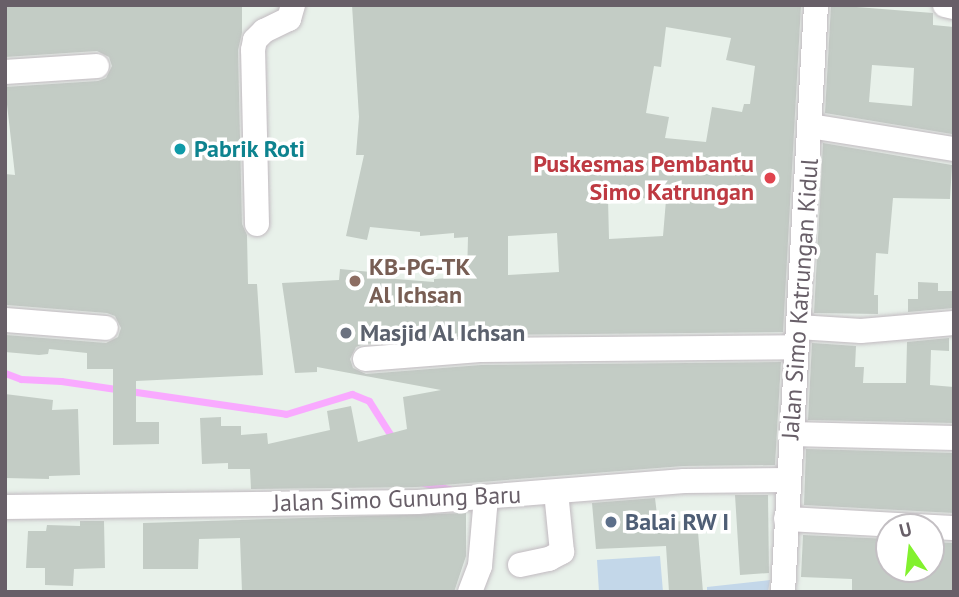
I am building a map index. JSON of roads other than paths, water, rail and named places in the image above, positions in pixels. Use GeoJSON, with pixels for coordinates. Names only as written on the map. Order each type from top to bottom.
{"type":"FeatureCollection","features":[{"type":"Feature","properties":{"kind":"street"},"geometry":{"type":"LineString","coordinates":[[257,224],[253,50],[255,40],[264,30],[289,19],[293,5]]}},
{"type":"Feature","properties":{"kind":"street","name":"Jalan Simo Katrungan Kidul"},"geometry":{"type":"LineString","coordinates":[[783,592],[816,5]]}},
{"type":"Feature","properties":{"kind":"street"},"geometry":{"type":"LineString","coordinates":[[945,5],[954,7]]}},
{"type":"Feature","properties":{"kind":"street"},"geometry":{"type":"LineString","coordinates":[[5,72],[97,66]]}},
{"type":"Feature","properties":{"kind":"street"},"geometry":{"type":"LineString","coordinates":[[810,125],[954,149]]}},
{"type":"Feature","properties":{"kind":"street"},"geometry":{"type":"LineString","coordinates":[[5,320],[106,328]]}},
{"type":"Feature","properties":{"kind":"street"},"geometry":{"type":"LineString","coordinates":[[365,359],[480,351],[798,337],[954,323]]}},
{"type":"Feature","properties":{"kind":"street"},"geometry":{"type":"LineString","coordinates":[[792,434],[954,438]]}},
{"type":"Feature","properties":{"kind":"street","name":"Jalan Simo Gunung Baru"},"geometry":{"type":"LineString","coordinates":[[5,507],[472,498],[684,481],[789,480]]}},
{"type":"Feature","properties":{"kind":"street"},"geometry":{"type":"LineString","coordinates":[[520,565],[549,559],[562,552],[556,492]]}},
{"type":"Feature","properties":{"kind":"street"},"geometry":{"type":"LineString","coordinates":[[470,592],[480,566],[472,498]]}},
{"type":"Feature","properties":{"kind":"street"},"geometry":{"type":"LineString","coordinates":[[786,519],[954,528]]}},
{"type":"Feature","properties":{"kind":"waterway"},"geometry":{"type":"LineString","coordinates":[[5,373],[21,379],[61,381],[286,414],[352,394],[369,401],[395,442]]}},
{"type":"Feature","properties":{"kind":"waterway"},"geometry":{"type":"LineString","coordinates":[[420,482],[449,489]]}},
{"type":"Feature","properties":{"kind":"place","name":"Pabrik Roti"},"geometry":{"type":"Point","coordinates":[180,149]}},
{"type":"Feature","properties":{"kind":"place","name":"Puskesmas Pembantu Simo Katrungan"},"geometry":{"type":"Point","coordinates":[770,178]}},
{"type":"Feature","properties":{"kind":"place","name":"KB-PG-TK Al Ichsan"},"geometry":{"type":"Point","coordinates":[355,281]}},
{"type":"Feature","properties":{"kind":"place","name":"Masjid Al Ichsan"},"geometry":{"type":"Point","coordinates":[346,333]}},
{"type":"Feature","properties":{"kind":"place","name":"Balai RW I"},"geometry":{"type":"Point","coordinates":[611,522]}}]}
